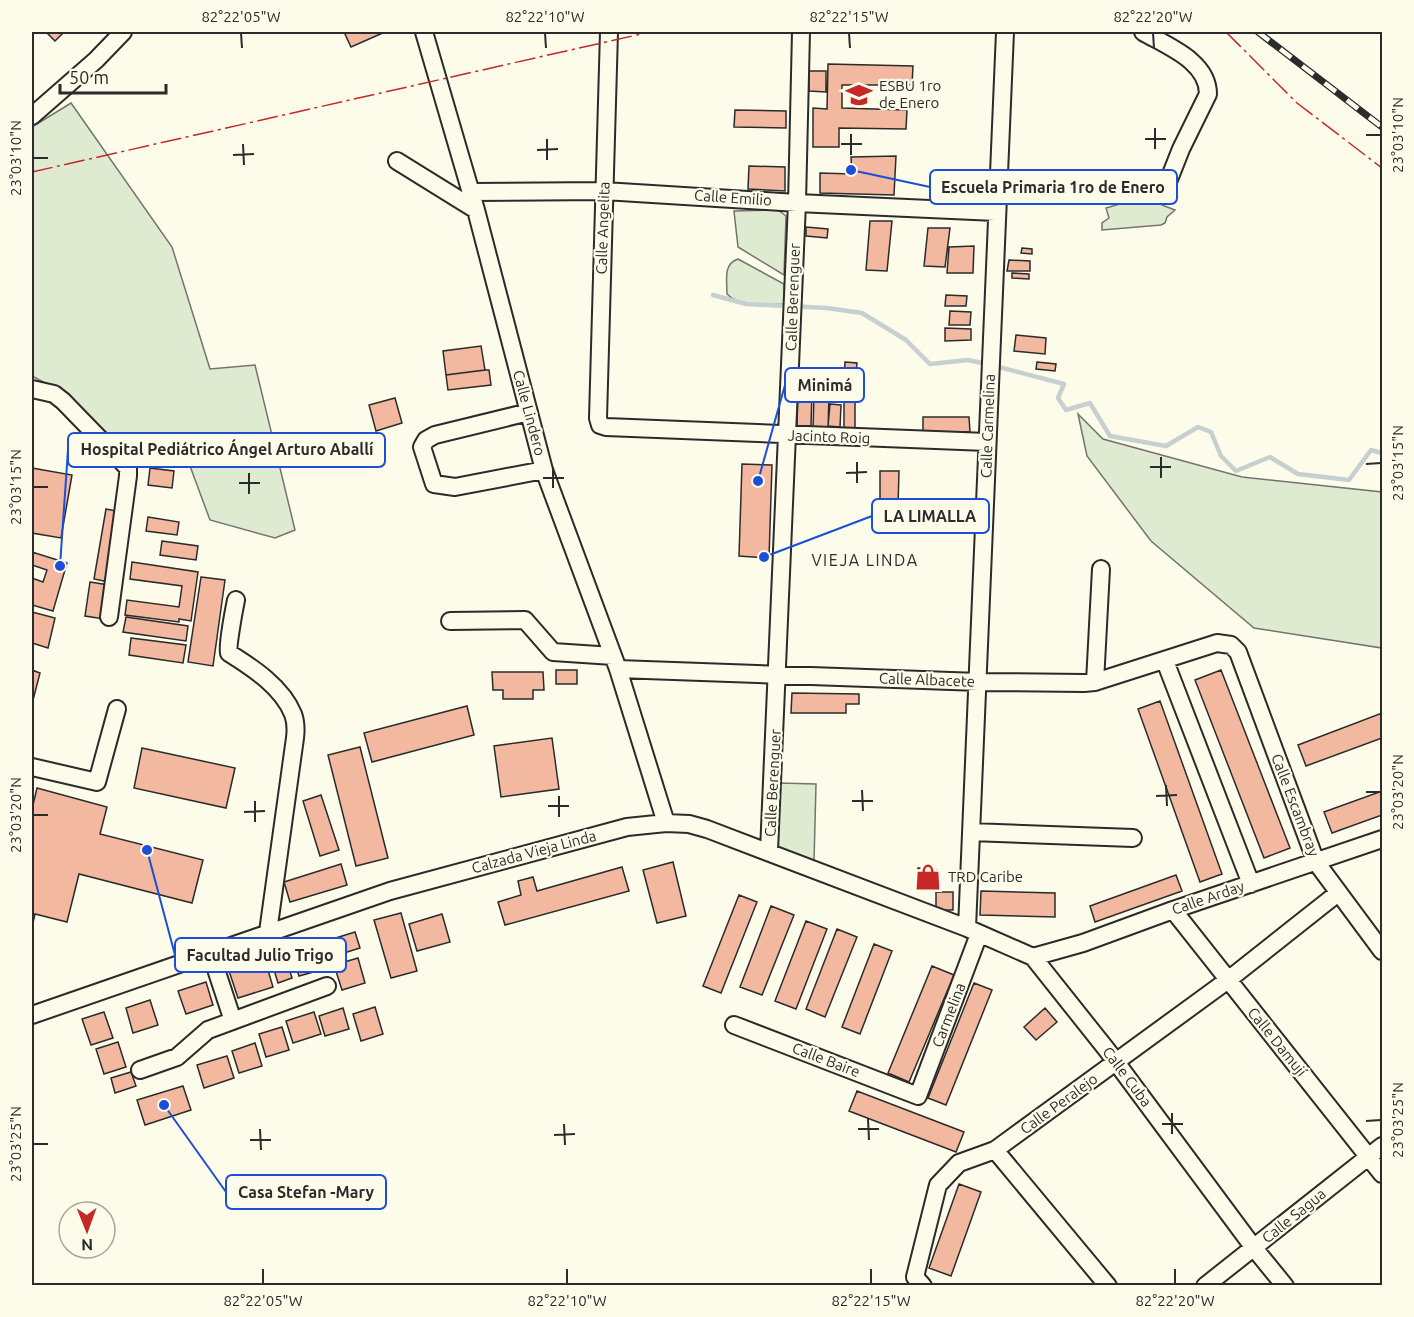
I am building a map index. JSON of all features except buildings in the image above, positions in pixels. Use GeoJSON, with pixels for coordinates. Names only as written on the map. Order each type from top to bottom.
{"type":"FeatureCollection","features":[{"type":"Feature","properties":{"kind":"street"},"geometry":{"type":"LineString","coordinates":[[32,116],[96,60],[123,32]]}},
{"type":"Feature","properties":{"kind":"street","name":"Calle Lindero"},"geometry":{"type":"LineString","coordinates":[[424,32],[476,210],[544,470],[615,662],[666,823]]}},
{"type":"Feature","properties":{"kind":"street","name":"Calle Angelita"},"geometry":{"type":"LineString","coordinates":[[600,425],[598,418],[609,32]]}},
{"type":"Feature","properties":{"kind":"street","name":"Calle Berenguer"},"geometry":{"type":"LineString","coordinates":[[769,851],[788,435],[801,32]]}},
{"type":"Feature","properties":{"kind":"street","name":"Calle Carmelina"},"geometry":{"type":"LineString","coordinates":[[973,931],[972,832],[1005,32]]}},
{"type":"Feature","properties":{"kind":"street"},"geometry":{"type":"LineString","coordinates":[[1143,32],[1194,63],[1208,84],[1208,94],[1181,149],[1166,187]]}},
{"type":"Feature","properties":{"kind":"street"},"geometry":{"type":"LineString","coordinates":[[397,160],[476,210]]}},
{"type":"Feature","properties":{"kind":"street","name":"Calle Emilio"},"geometry":{"type":"LineString","coordinates":[[471,192],[604,191],[996,212]]}},
{"type":"Feature","properties":{"kind":"street"},"geometry":{"type":"LineString","coordinates":[[32,389],[54,394],[63,401],[128,468],[109,617]]}},
{"type":"Feature","properties":{"kind":"street"},"geometry":{"type":"LineString","coordinates":[[529,412],[435,435],[426,440],[422,447],[434,484],[443,487],[455,487],[544,470]]}},
{"type":"Feature","properties":{"kind":"street","name":"Jacinto Roig"},"geometry":{"type":"LineString","coordinates":[[600,425],[606,428],[987,442]]}},
{"type":"Feature","properties":{"kind":"street"},"geometry":{"type":"LineString","coordinates":[[1095,682],[1101,570]]}},
{"type":"Feature","properties":{"kind":"street"},"geometry":{"type":"LineString","coordinates":[[236,600],[227,648],[229,653],[259,673],[273,687],[286,702],[296,723],[296,738],[268,932]]}},
{"type":"Feature","properties":{"kind":"street","name":"Calle Albacete"},"geometry":{"type":"LineString","coordinates":[[450,621],[525,620],[553,652],[615,662],[778,674],[979,682],[1095,682],[1210,645],[1223,643],[1231,645]]}},
{"type":"Feature","properties":{"kind":"street","name":"Calle Escambray"},"geometry":{"type":"LineString","coordinates":[[1231,645],[1238,652],[1316,862],[1383,951]]}},
{"type":"Feature","properties":{"kind":"street"},"geometry":{"type":"LineString","coordinates":[[1166,661],[1251,884]]}},
{"type":"Feature","properties":{"kind":"street"},"geometry":{"type":"LineString","coordinates":[[32,767],[97,782],[117,709]]}},
{"type":"Feature","properties":{"kind":"street","name":"Calzada Vieja Linda"},"geometry":{"type":"LineString","coordinates":[[32,1015],[110,989],[210,951],[390,891],[627,827],[666,823],[689,824],[769,851],[1033,957]]}},
{"type":"Feature","properties":{"kind":"street"},"geometry":{"type":"LineString","coordinates":[[972,832],[1133,838]]}},
{"type":"Feature","properties":{"kind":"street","name":"Calle Arday"},"geometry":{"type":"LineString","coordinates":[[1033,957],[1083,943],[1383,839]]}},
{"type":"Feature","properties":{"kind":"street","name":"Calle Peralejo"},"geometry":{"type":"LineString","coordinates":[[919,1281],[938,1185],[959,1163],[995,1150],[1228,981],[1338,893]]}},
{"type":"Feature","properties":{"kind":"street","name":"Calle Damují"},"geometry":{"type":"LineString","coordinates":[[1173,910],[1383,1174]]}},
{"type":"Feature","properties":{"kind":"street","name":"Carmelina"},"geometry":{"type":"LineString","coordinates":[[918,1096],[973,931]]}},
{"type":"Feature","properties":{"kind":"street"},"geometry":{"type":"LineString","coordinates":[[210,951],[233,1021]]}},
{"type":"Feature","properties":{"kind":"street","name":"Calle Cuba"},"geometry":{"type":"LineString","coordinates":[[1033,957],[1116,1062],[1254,1248],[1285,1286]]}},
{"type":"Feature","properties":{"kind":"street"},"geometry":{"type":"LineString","coordinates":[[140,1070],[177,1057],[208,1030],[327,986]]}},
{"type":"Feature","properties":{"kind":"street","name":"Calle Baire"},"geometry":{"type":"LineString","coordinates":[[734,1025],[918,1096]]}},
{"type":"Feature","properties":{"kind":"street","name":"Calle Sagua"},"geometry":{"type":"LineString","coordinates":[[1205,1286],[1383,1146]]}},
{"type":"Feature","properties":{"kind":"street"},"geometry":{"type":"LineString","coordinates":[[995,1150],[1108,1286]]}},
{"type":"Feature","properties":{"kind":"green space"},"geometry":{"type":"Polygon","coordinates":[[[71,103],[172,247],[210,369],[255,365],[295,530],[275,538],[210,520],[187,458],[139,450],[124,462],[64,393],[32,376],[32,127],[71,103]]]}},
{"type":"Feature","properties":{"kind":"green space"},"geometry":{"type":"Polygon","coordinates":[[[1164,188],[1167,191],[1162,205],[1175,210],[1167,217],[1165,223],[1102,230],[1102,223],[1109,218],[1106,208],[1120,204],[1122,190],[1147,191],[1164,188]]]}},
{"type":"Feature","properties":{"kind":"green space"},"geometry":{"type":"Polygon","coordinates":[[[778,210],[786,216],[784,275],[738,247],[734,211],[778,210]]]}},
{"type":"Feature","properties":{"kind":"green space"},"geometry":{"type":"Polygon","coordinates":[[[738,259],[784,284],[785,304],[746,303],[727,294],[728,269],[733,261],[738,259]]]}},
{"type":"Feature","properties":{"kind":"green space"},"geometry":{"type":"Polygon","coordinates":[[[1078,414],[1103,439],[1242,477],[1382,492],[1382,648],[1254,628],[1151,541],[1087,456],[1078,414]]]}},
{"type":"Feature","properties":{"kind":"green space"},"geometry":{"type":"Polygon","coordinates":[[[778,783],[816,784],[814,862],[775,849],[778,783]]]}},
{"type":"Feature","properties":{"kind":"waterway"},"geometry":{"type":"LineString","coordinates":[[713,295],[746,304],[827,308],[862,313],[906,340],[930,364],[968,360],[987,364]]}},
{"type":"Feature","properties":{"kind":"waterway"},"geometry":{"type":"LineString","coordinates":[[995,366],[1064,384],[1058,398],[1066,410],[1090,403],[1110,436],[1166,446],[1198,427],[1211,432],[1221,456],[1236,471],[1270,457],[1298,474],[1349,480],[1371,450],[1382,453]]}},
{"type":"Feature","properties":{"kind":"railway"},"geometry":{"type":"LineString","coordinates":[[1258,32],[1382,127]]}},
{"type":"Feature","properties":{"kind":"power"},"geometry":{"type":"LineString","coordinates":[[32,172],[650,32]]}},
{"type":"Feature","properties":{"kind":"power"},"geometry":{"type":"LineString","coordinates":[[1226,32],[1297,103],[1382,168]]}},
{"type":"Feature","properties":{"kind":"place","name":"ESBU 1ro de Enero"},"geometry":{"type":"Point","coordinates":[859,95]}},
{"type":"Feature","properties":{"kind":"place","name":"Escuela Primaria 1ro de Enero"},"geometry":{"type":"Point","coordinates":[851,170]}},
{"type":"Feature","properties":{"kind":"place","name":"Minimá"},"geometry":{"type":"Point","coordinates":[758,481]}},
{"type":"Feature","properties":{"kind":"place","name":"LA LIMALLA"},"geometry":{"type":"Point","coordinates":[764,557]}},
{"type":"Feature","properties":{"kind":"place","name":"Hospital Pediátrico Ángel Arturo Aballí"},"geometry":{"type":"Point","coordinates":[60,566]}},
{"type":"Feature","properties":{"kind":"place","name":"Facultad Julio Trigo"},"geometry":{"type":"Point","coordinates":[147,850]}},
{"type":"Feature","properties":{"kind":"place","name":"TRD Caribe"},"geometry":{"type":"Point","coordinates":[928,877]}},
{"type":"Feature","properties":{"kind":"place","name":"Casa Stefan -Mary"},"geometry":{"type":"Point","coordinates":[164,1105]}},
{"type":"Feature","properties":{"kind":"district","name":"VIEJA LINDA"},"geometry":{"type":"Point","coordinates":[865,560]}}]}
